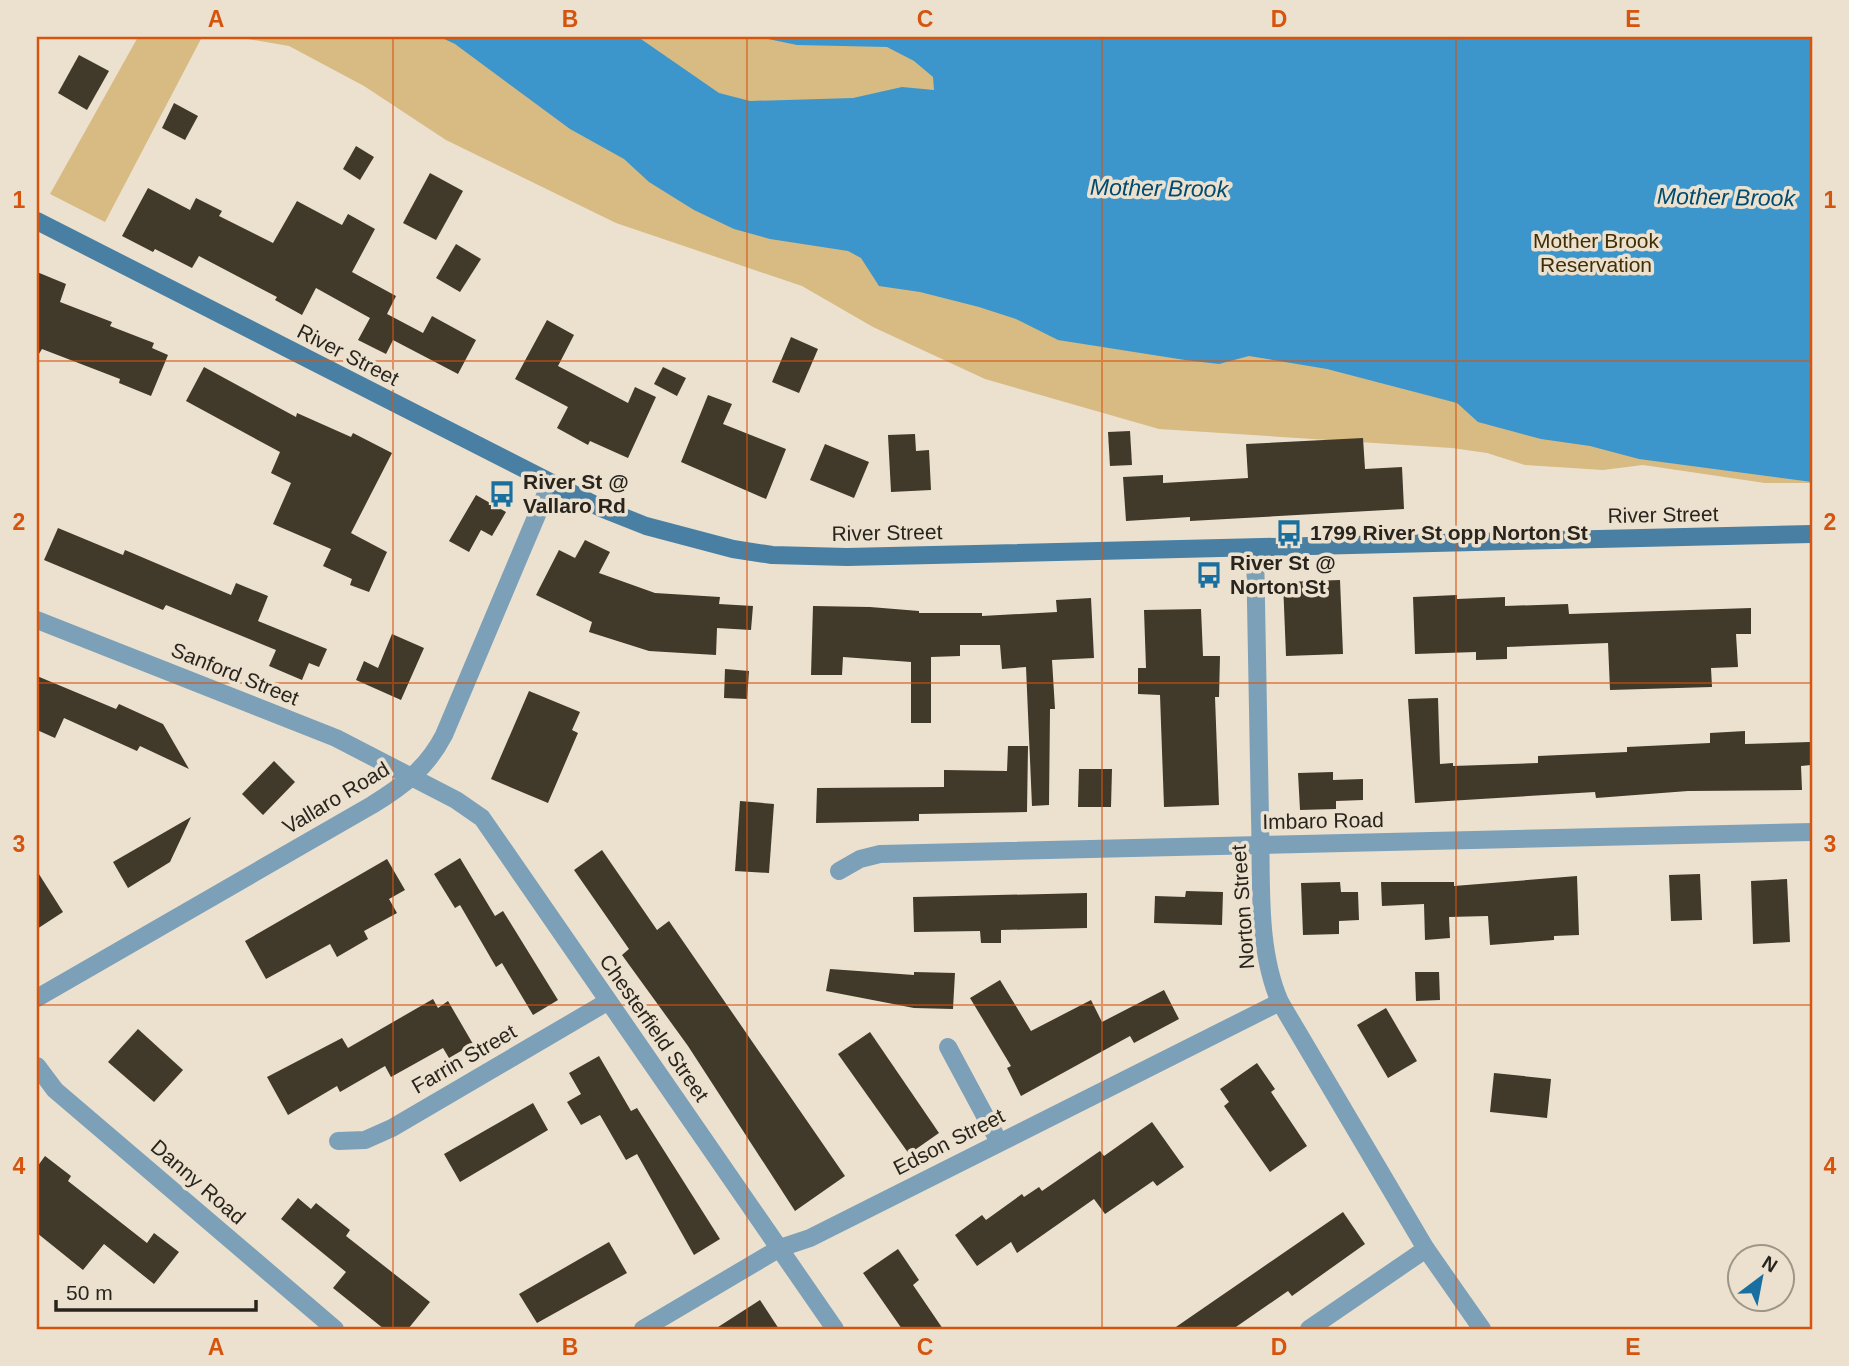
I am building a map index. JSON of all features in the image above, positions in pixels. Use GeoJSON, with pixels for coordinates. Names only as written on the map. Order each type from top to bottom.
{"type":"FeatureCollection","features":[{"type":"Feature","properties":{"kind":"street","name":"River Street"},"geometry":{"type":"LineString","coordinates":[[37,221],[550,484],[646,526],[722,546],[772,555],[846,557],[1812,534]]}},
{"type":"Feature","properties":{"kind":"street","name":"Vallaro Road"},"geometry":{"type":"LineString","coordinates":[[37,998],[372,805],[413,778],[435,754],[444,735],[550,484]]}},
{"type":"Feature","properties":{"kind":"street","name":"Norton Street"},"geometry":{"type":"LineString","coordinates":[[1255,548],[1261,845],[1265,956],[1270,980],[1280,1002],[1426,1249],[1482,1329]]}},
{"type":"Feature","properties":{"kind":"street","name":"Sanford Street"},"geometry":{"type":"LineString","coordinates":[[37,620],[336,738],[413,778]]}},
{"type":"Feature","properties":{"kind":"street","name":"Chesterfield Street"},"geometry":{"type":"LineString","coordinates":[[413,778],[457,800],[482,818],[835,1329]]}},
{"type":"Feature","properties":{"kind":"street","name":"Imbaro Road"},"geometry":{"type":"LineString","coordinates":[[839,871],[860,859],[880,854],[1812,832]]}},
{"type":"Feature","properties":{"kind":"street","name":"Farrin Street"},"geometry":{"type":"LineString","coordinates":[[338,1141],[365,1140],[391,1128],[607,1002]]}},
{"type":"Feature","properties":{"kind":"street","name":"Edson Street"},"geometry":{"type":"LineString","coordinates":[[643,1329],[780,1248],[810,1238],[1280,1002]]}},
{"type":"Feature","properties":{"kind":"street"},"geometry":{"type":"LineString","coordinates":[[948,1047],[999,1142]]}},
{"type":"Feature","properties":{"kind":"street","name":"Danny Road"},"geometry":{"type":"LineString","coordinates":[[37,1066],[55,1090],[335,1329]]}},
{"type":"Feature","properties":{"kind":"street"},"geometry":{"type":"LineString","coordinates":[[1309,1329],[1426,1249]]}},
{"type":"Feature","properties":{"kind":"green space"},"geometry":{"type":"Polygon","coordinates":[[[138,37],[202,37],[105,222],[50,194],[138,37]]]}},
{"type":"Feature","properties":{"kind":"green space","name":"Mother Brook Reservation"},"geometry":{"type":"Polygon","coordinates":[[[236,37],[1812,37],[1812,483],[1765,483],[1643,465],[1603,470],[1525,465],[1487,453],[1452,448],[1159,429],[985,379],[873,327],[802,286],[616,223],[446,140],[364,86],[289,46],[236,37]]]}},
{"type":"Feature","properties":{"kind":"water","name":"Mother Brook Reservation"},"geometry":{"type":"Polygon","coordinates":[[[440,37],[638,37],[719,93],[750,101],[853,98],[902,87],[934,90],[933,77],[914,61],[887,47],[797,45],[758,37],[1812,37],[1812,482],[1639,459],[1590,446],[1541,439],[1478,422],[1457,403],[1327,369],[1249,356],[1219,364],[1058,340],[1016,319],[979,307],[920,292],[879,286],[861,258],[848,251],[770,239],[734,229],[694,210],[649,182],[624,159],[570,129],[455,44],[440,37]]]}},
{"type":"Feature","properties":{"kind":"building"},"geometry":{"type":"Polygon","coordinates":[[[79,55],[109,71],[87,110],[58,93],[79,55]]]}},
{"type":"Feature","properties":{"kind":"building"},"geometry":{"type":"Polygon","coordinates":[[[174,103],[198,116],[185,140],[162,128],[174,103]]]}},
{"type":"Feature","properties":{"kind":"building"},"geometry":{"type":"Polygon","coordinates":[[[356,146],[374,157],[360,180],[343,169],[356,146]]]}},
{"type":"Feature","properties":{"kind":"building"},"geometry":{"type":"Polygon","coordinates":[[[430,173],[463,191],[436,240],[403,223],[430,173]]]}},
{"type":"Feature","properties":{"kind":"building"},"geometry":{"type":"Polygon","coordinates":[[[148,188],[190,210],[196,198],[222,211],[219,216],[273,243],[297,201],[342,225],[348,214],[375,229],[352,272],[396,296],[387,314],[423,333],[432,316],[476,340],[458,374],[393,340],[386,354],[358,340],[370,318],[316,288],[302,315],[275,300],[277,297],[199,256],[192,268],[122,236],[148,188]]]}},
{"type":"Feature","properties":{"kind":"building"},"geometry":{"type":"Polygon","coordinates":[[[456,244],[481,259],[460,292],[436,278],[456,244]]]}},
{"type":"Feature","properties":{"kind":"building"},"geometry":{"type":"Polygon","coordinates":[[[37,272],[66,284],[60,302],[112,322],[110,326],[154,343],[152,348],[168,355],[151,396],[119,383],[120,379],[42,349],[37,357],[37,272]]]}},
{"type":"Feature","properties":{"kind":"building"},"geometry":{"type":"Polygon","coordinates":[[[547,320],[574,335],[558,366],[628,403],[635,387],[656,397],[628,458],[590,441],[588,445],[557,428],[568,407],[515,379],[547,320]]]}},
{"type":"Feature","properties":{"kind":"building"},"geometry":{"type":"Polygon","coordinates":[[[791,337],[818,349],[799,393],[772,382],[791,337]]]}},
{"type":"Feature","properties":{"kind":"building"},"geometry":{"type":"Polygon","coordinates":[[[204,367],[296,417],[297,413],[351,437],[353,433],[392,453],[351,533],[387,552],[369,592],[350,585],[352,579],[323,566],[331,549],[273,524],[291,483],[271,473],[280,452],[186,401],[204,367]]]}},
{"type":"Feature","properties":{"kind":"building"},"geometry":{"type":"Polygon","coordinates":[[[663,367],[686,378],[677,396],[654,384],[663,367]]]}},
{"type":"Feature","properties":{"kind":"building"},"geometry":{"type":"Polygon","coordinates":[[[708,395],[732,404],[723,424],[786,449],[766,499],[681,462],[708,395]]]}},
{"type":"Feature","properties":{"kind":"building"},"geometry":{"type":"Polygon","coordinates":[[[1130,431],[1132,465],[1110,466],[1108,432],[1130,431]]]}},
{"type":"Feature","properties":{"kind":"building"},"geometry":{"type":"Polygon","coordinates":[[[915,434],[916,451],[929,450],[931,490],[891,492],[888,435],[915,434]]]}},
{"type":"Feature","properties":{"kind":"building"},"geometry":{"type":"Polygon","coordinates":[[[1363,438],[1365,469],[1402,467],[1404,509],[1190,521],[1190,517],[1126,521],[1123,477],[1163,475],[1163,483],[1248,478],[1246,444],[1363,438]]]}},
{"type":"Feature","properties":{"kind":"building"},"geometry":{"type":"Polygon","coordinates":[[[825,444],[869,462],[854,498],[810,480],[825,444]]]}},
{"type":"Feature","properties":{"kind":"building"},"geometry":{"type":"Polygon","coordinates":[[[476,495],[506,512],[492,536],[481,530],[469,552],[449,541],[476,495]]]}},
{"type":"Feature","properties":{"kind":"building"},"geometry":{"type":"Polygon","coordinates":[[[58,528],[123,555],[125,550],[231,595],[236,583],[268,596],[258,621],[327,649],[319,667],[309,663],[302,680],[269,666],[276,650],[166,605],[163,610],[44,560],[58,528]]]}},
{"type":"Feature","properties":{"kind":"building"},"geometry":{"type":"Polygon","coordinates":[[[585,540],[610,552],[599,573],[655,593],[720,597],[719,604],[753,606],[751,630],[717,628],[716,655],[649,651],[589,632],[592,622],[536,595],[559,550],[575,558],[585,540]]]}},
{"type":"Feature","properties":{"kind":"building"},"geometry":{"type":"Polygon","coordinates":[[[1340,580],[1343,654],[1286,656],[1283,582],[1340,580]]]}},
{"type":"Feature","properties":{"kind":"building"},"geometry":{"type":"Polygon","coordinates":[[[1457,595],[1457,599],[1505,597],[1505,606],[1568,604],[1569,614],[1751,608],[1751,634],[1736,634],[1738,667],[1711,668],[1712,687],[1610,690],[1608,643],[1507,647],[1507,659],[1476,660],[1476,652],[1415,654],[1413,597],[1457,595]]]}},
{"type":"Feature","properties":{"kind":"building"},"geometry":{"type":"Polygon","coordinates":[[[1091,598],[1094,658],[1052,660],[1055,709],[1050,709],[1049,805],[1032,806],[1026,667],[1002,669],[1000,645],[960,645],[960,656],[931,657],[931,723],[911,723],[911,662],[843,657],[842,675],[811,675],[813,606],[870,607],[919,613],[982,613],[982,616],[1057,612],[1056,600],[1091,598]]]}},
{"type":"Feature","properties":{"kind":"building"},"geometry":{"type":"Polygon","coordinates":[[[1201,609],[1203,656],[1220,656],[1219,697],[1215,697],[1219,805],[1164,807],[1160,695],[1138,694],[1138,668],[1146,668],[1144,610],[1201,609]]]}},
{"type":"Feature","properties":{"kind":"building"},"geometry":{"type":"Polygon","coordinates":[[[392,634],[424,648],[401,700],[356,680],[364,661],[378,668],[392,634]]]}},
{"type":"Feature","properties":{"kind":"building"},"geometry":{"type":"Polygon","coordinates":[[[725,669],[749,671],[747,699],[724,698],[725,669]]]}},
{"type":"Feature","properties":{"kind":"building"},"geometry":{"type":"Polygon","coordinates":[[[37,676],[116,709],[119,704],[163,724],[189,769],[140,746],[137,751],[64,718],[55,738],[37,730],[37,676]]]}},
{"type":"Feature","properties":{"kind":"building"},"geometry":{"type":"Polygon","coordinates":[[[529,691],[580,712],[572,730],[578,733],[548,803],[491,779],[529,691]]]}},
{"type":"Feature","properties":{"kind":"building"},"geometry":{"type":"Polygon","coordinates":[[[1438,698],[1440,764],[1453,763],[1453,766],[1538,763],[1538,756],[1627,752],[1627,747],[1710,743],[1710,733],[1745,731],[1745,744],[1810,742],[1811,765],[1801,766],[1802,790],[1688,791],[1596,798],[1595,792],[1415,803],[1408,699],[1438,698]]]}},
{"type":"Feature","properties":{"kind":"building"},"geometry":{"type":"Polygon","coordinates":[[[1008,746],[1028,746],[1027,812],[919,814],[919,821],[816,823],[817,788],[944,787],[944,770],[1007,771],[1008,746]]]}},
{"type":"Feature","properties":{"kind":"building"},"geometry":{"type":"Polygon","coordinates":[[[274,761],[295,782],[263,815],[242,794],[274,761]]]}},
{"type":"Feature","properties":{"kind":"building"},"geometry":{"type":"Polygon","coordinates":[[[1079,769],[1112,769],[1111,807],[1078,807],[1079,769]]]}},
{"type":"Feature","properties":{"kind":"building"},"geometry":{"type":"Polygon","coordinates":[[[1333,772],[1333,780],[1363,779],[1363,800],[1336,801],[1336,809],[1300,810],[1298,773],[1333,772]]]}},
{"type":"Feature","properties":{"kind":"building"},"geometry":{"type":"Polygon","coordinates":[[[740,801],[774,804],[769,873],[735,871],[740,801]]]}},
{"type":"Feature","properties":{"kind":"building"},"geometry":{"type":"Polygon","coordinates":[[[191,817],[170,862],[128,888],[113,862],[191,817]]]}},
{"type":"Feature","properties":{"kind":"building"},"geometry":{"type":"Polygon","coordinates":[[[602,850],[657,930],[669,921],[845,1176],[795,1211],[688,1046],[622,955],[629,949],[574,870],[602,850]]]}},
{"type":"Feature","properties":{"kind":"building"},"geometry":{"type":"Polygon","coordinates":[[[460,858],[495,916],[503,911],[558,1000],[533,1015],[502,963],[496,967],[460,905],[455,908],[434,874],[460,858]]]}},
{"type":"Feature","properties":{"kind":"building"},"geometry":{"type":"Polygon","coordinates":[[[387,859],[405,890],[389,899],[397,913],[364,931],[368,939],[337,957],[330,944],[266,979],[245,941],[387,859]]]}},
{"type":"Feature","properties":{"kind":"building"},"geometry":{"type":"Polygon","coordinates":[[[37,871],[63,912],[37,929],[37,871]]]}},
{"type":"Feature","properties":{"kind":"building"},"geometry":{"type":"Polygon","coordinates":[[[1700,874],[1702,920],[1671,921],[1669,875],[1700,874]]]}},
{"type":"Feature","properties":{"kind":"building"},"geometry":{"type":"Polygon","coordinates":[[[1577,876],[1579,935],[1554,936],[1554,940],[1490,945],[1488,916],[1449,917],[1450,938],[1425,940],[1424,904],[1382,906],[1381,882],[1454,882],[1454,886],[1577,876]]]}},
{"type":"Feature","properties":{"kind":"building"},"geometry":{"type":"Polygon","coordinates":[[[1787,879],[1790,942],[1753,944],[1751,881],[1787,879]]]}},
{"type":"Feature","properties":{"kind":"building"},"geometry":{"type":"Polygon","coordinates":[[[1340,882],[1341,892],[1358,892],[1359,920],[1339,921],[1339,934],[1303,935],[1301,883],[1340,882]]]}},
{"type":"Feature","properties":{"kind":"building"},"geometry":{"type":"Polygon","coordinates":[[[1186,891],[1223,892],[1222,925],[1154,923],[1155,896],[1185,897],[1186,891]]]}},
{"type":"Feature","properties":{"kind":"building"},"geometry":{"type":"Polygon","coordinates":[[[1087,893],[1087,928],[1001,930],[1001,943],[981,943],[980,931],[914,932],[913,897],[1087,893]]]}},
{"type":"Feature","properties":{"kind":"building"},"geometry":{"type":"Polygon","coordinates":[[[830,969],[914,975],[914,972],[955,973],[953,1009],[914,1008],[826,991],[830,969]]]}},
{"type":"Feature","properties":{"kind":"building"},"geometry":{"type":"Polygon","coordinates":[[[1415,972],[1439,972],[1440,1000],[1416,1001],[1415,972]]]}},
{"type":"Feature","properties":{"kind":"building"},"geometry":{"type":"Polygon","coordinates":[[[1000,980],[1031,1031],[1091,1000],[1102,1022],[1164,990],[1179,1019],[1134,1043],[1130,1036],[1021,1096],[1007,1068],[1011,1066],[970,998],[1000,980]]]}},
{"type":"Feature","properties":{"kind":"building"},"geometry":{"type":"Polygon","coordinates":[[[433,999],[438,1008],[448,1001],[473,1044],[449,1058],[443,1048],[391,1077],[385,1066],[340,1092],[337,1086],[288,1115],[267,1077],[342,1038],[348,1048],[433,999]]]}},
{"type":"Feature","properties":{"kind":"building"},"geometry":{"type":"Polygon","coordinates":[[[1386,1008],[1417,1061],[1388,1078],[1357,1025],[1386,1008]]]}},
{"type":"Feature","properties":{"kind":"building"},"geometry":{"type":"Polygon","coordinates":[[[138,1029],[183,1070],[154,1102],[108,1062],[138,1029]]]}},
{"type":"Feature","properties":{"kind":"building"},"geometry":{"type":"Polygon","coordinates":[[[870,1032],[939,1133],[909,1154],[838,1054],[870,1032]]]}},
{"type":"Feature","properties":{"kind":"building"},"geometry":{"type":"Polygon","coordinates":[[[599,1056],[631,1111],[637,1108],[720,1239],[694,1255],[637,1154],[626,1160],[600,1115],[581,1125],[567,1102],[581,1094],[569,1073],[599,1056]]]}},
{"type":"Feature","properties":{"kind":"building"},"geometry":{"type":"Polygon","coordinates":[[[1257,1063],[1275,1089],[1271,1092],[1307,1146],[1270,1172],[1224,1106],[1229,1102],[1220,1089],[1257,1063]]]}},
{"type":"Feature","properties":{"kind":"building"},"geometry":{"type":"Polygon","coordinates":[[[1494,1073],[1551,1079],[1547,1118],[1490,1112],[1494,1073]]]}},
{"type":"Feature","properties":{"kind":"building"},"geometry":{"type":"Polygon","coordinates":[[[533,1103],[548,1130],[460,1182],[444,1154],[533,1103]]]}},
{"type":"Feature","properties":{"kind":"building"},"geometry":{"type":"Polygon","coordinates":[[[1152,1122],[1184,1167],[1157,1186],[1153,1181],[1105,1214],[1094,1199],[1017,1253],[1011,1242],[977,1266],[955,1235],[982,1215],[986,1220],[1022,1194],[1024,1197],[1039,1187],[1042,1191],[1100,1151],[1104,1156],[1152,1122]]]}},
{"type":"Feature","properties":{"kind":"building"},"geometry":{"type":"Polygon","coordinates":[[[45,1156],[71,1176],[68,1181],[147,1243],[154,1233],[179,1252],[154,1284],[104,1244],[83,1270],[37,1233],[37,1167],[45,1156]]]}},
{"type":"Feature","properties":{"kind":"building"},"geometry":{"type":"Polygon","coordinates":[[[298,1198],[311,1209],[316,1203],[350,1230],[346,1236],[430,1302],[408,1329],[384,1329],[333,1288],[346,1272],[281,1219],[298,1198]]]}},
{"type":"Feature","properties":{"kind":"building"},"geometry":{"type":"Polygon","coordinates":[[[1343,1212],[1365,1244],[1292,1296],[1288,1291],[1233,1329],[1173,1329],[1343,1212]]]}},
{"type":"Feature","properties":{"kind":"building"},"geometry":{"type":"Polygon","coordinates":[[[609,1242],[627,1273],[537,1323],[519,1294],[609,1242]]]}},
{"type":"Feature","properties":{"kind":"building"},"geometry":{"type":"Polygon","coordinates":[[[898,1249],[919,1280],[913,1285],[943,1329],[902,1329],[863,1273],[898,1249]]]}},
{"type":"Feature","properties":{"kind":"building"},"geometry":{"type":"Polygon","coordinates":[[[760,1300],[779,1329],[715,1329],[760,1300]]]}},
{"type":"Feature","properties":{"kind":"place","name":"River St @ Vallaro Rd"},"geometry":{"type":"Point","coordinates":[502,494]}},
{"type":"Feature","properties":{"kind":"place","name":"1799 River St opp Norton St"},"geometry":{"type":"Point","coordinates":[1289,533]}},
{"type":"Feature","properties":{"kind":"place","name":"River St @ Norton St"},"geometry":{"type":"Point","coordinates":[1209,575]}},
{"type":"Feature","properties":{"kind":"water label","name":"Mother Brook"},"geometry":{"type":"Point","coordinates":[1159,188]}},
{"type":"Feature","properties":{"kind":"water label","name":"Mother Brook"},"geometry":{"type":"Point","coordinates":[1726,197]}}]}
